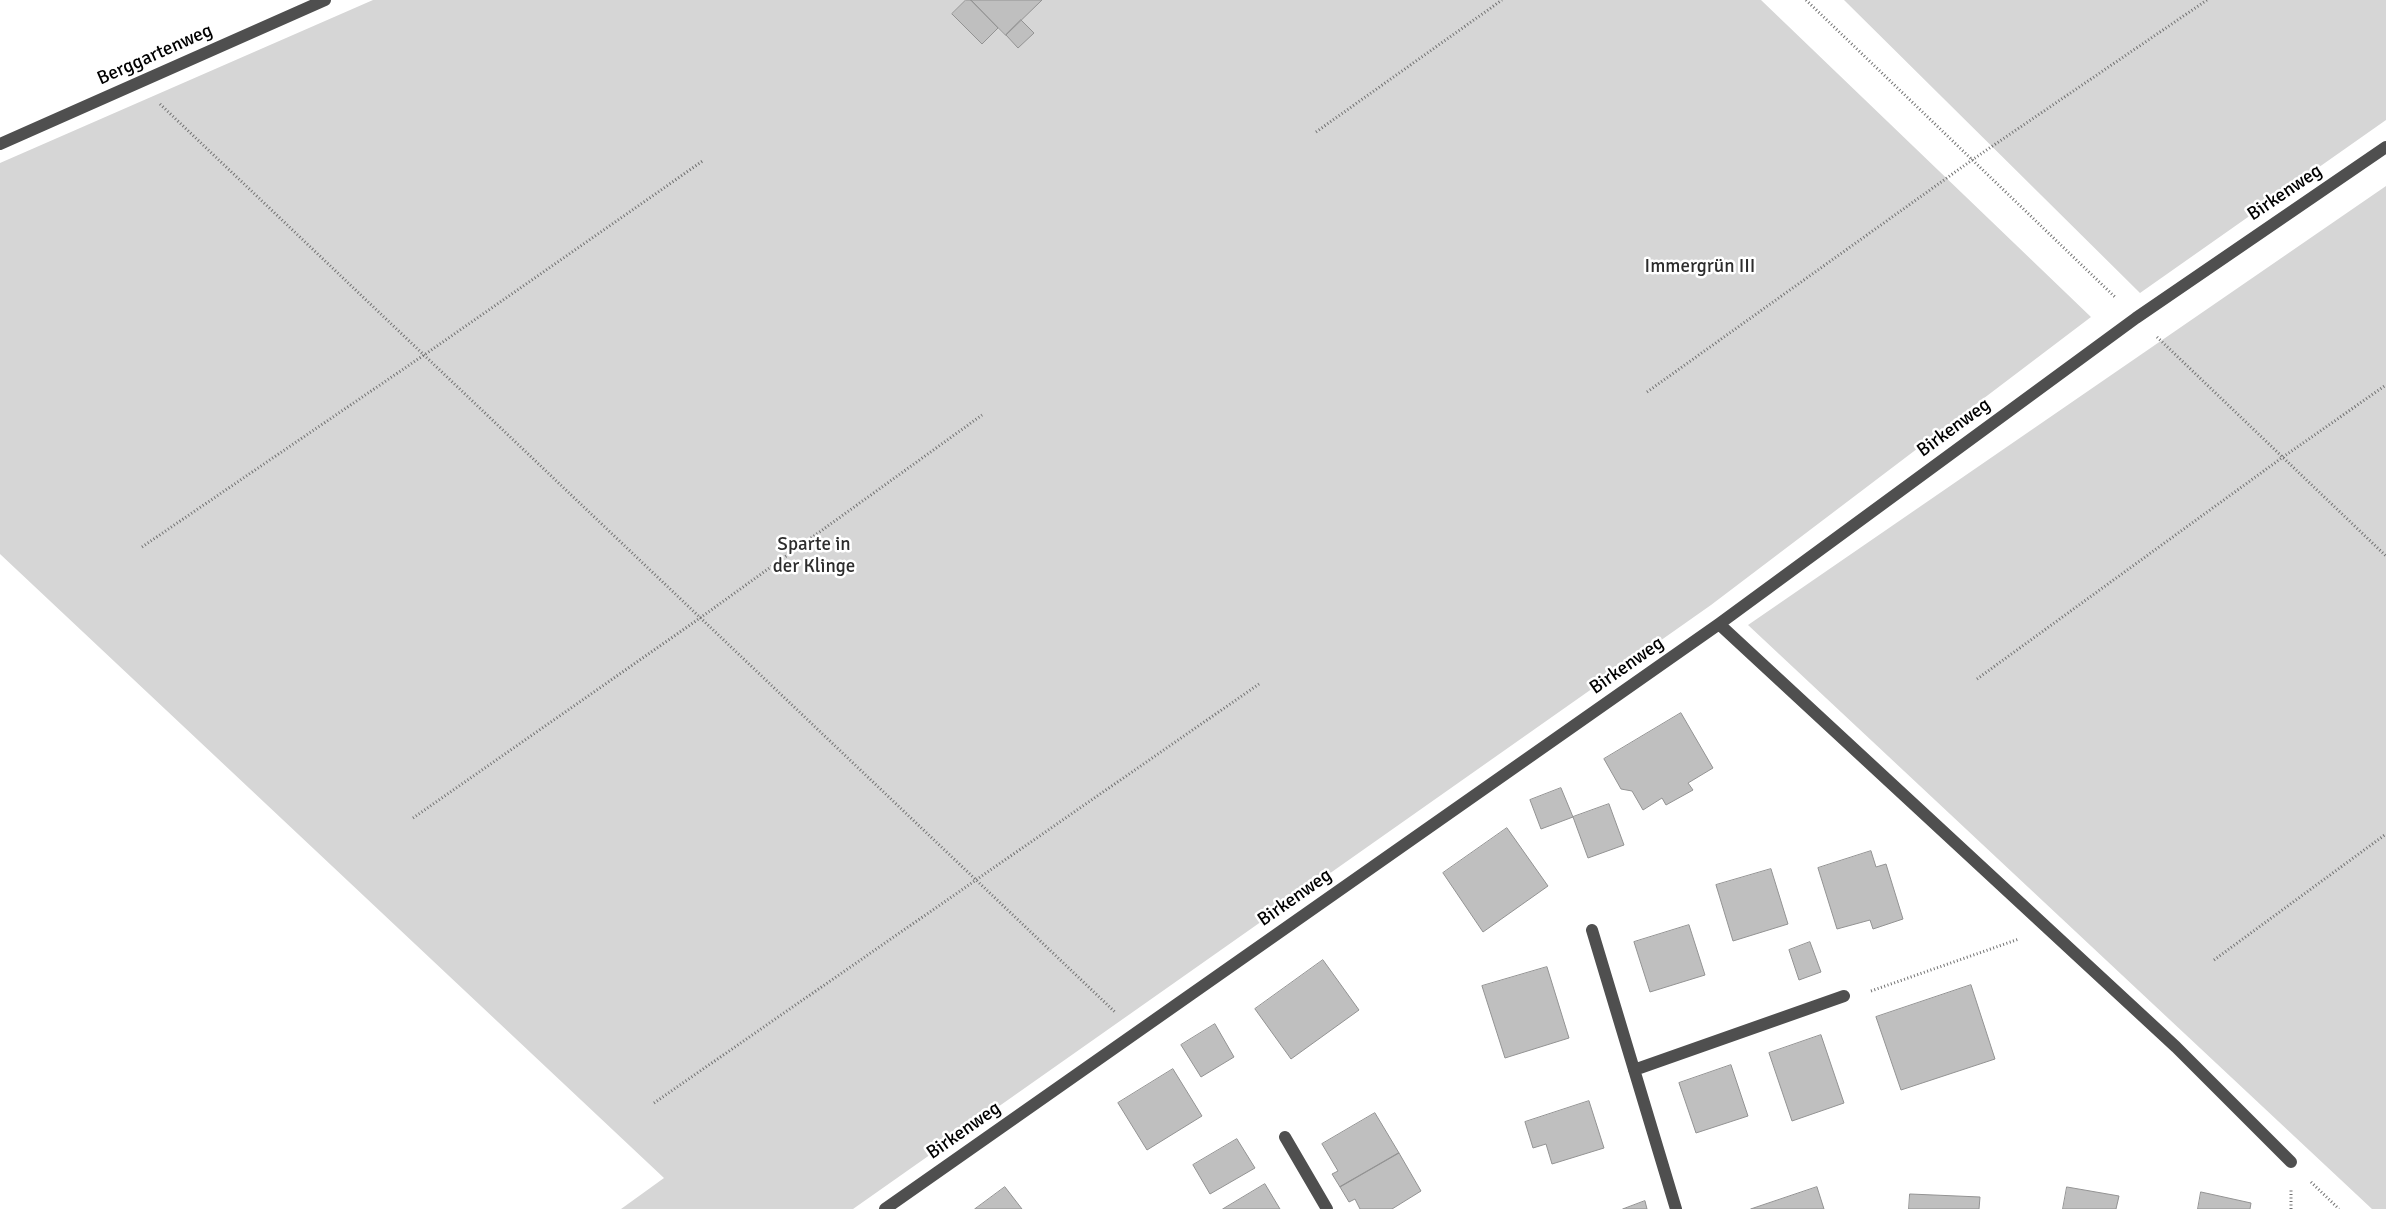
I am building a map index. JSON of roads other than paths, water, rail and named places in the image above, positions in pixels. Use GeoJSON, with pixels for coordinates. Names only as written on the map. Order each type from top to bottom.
{"type":"FeatureCollection","features":[{"type":"Feature","properties":{"kind":"street","name":"Berggartenweg"},"geometry":{"type":"LineString","coordinates":[[0,144],[325,0]]}},
{"type":"Feature","properties":{"kind":"street","name":"Birkenweg"},"geometry":{"type":"LineString","coordinates":[[885,1209],[1718,624],[2136,318],[2386,146]]}},
{"type":"Feature","properties":{"kind":"street"},"geometry":{"type":"LineString","coordinates":[[1718,624],[2176,1047],[2291,1162]]}},
{"type":"Feature","properties":{"kind":"street"},"geometry":{"type":"LineString","coordinates":[[1592,930],[1676,1209]]}},
{"type":"Feature","properties":{"kind":"street"},"geometry":{"type":"LineString","coordinates":[[1634,1070],[1844,996]]}},
{"type":"Feature","properties":{"kind":"street"},"geometry":{"type":"LineString","coordinates":[[1285,1137],[1327,1209]]}},
{"type":"Feature","properties":{"kind":"park label","name":"Immergrün III"},"geometry":{"type":"Point","coordinates":[1700,267]}},
{"type":"Feature","properties":{"kind":"park label","name":"Sparte in der Klinge"},"geometry":{"type":"Point","coordinates":[814,556]}}]}
